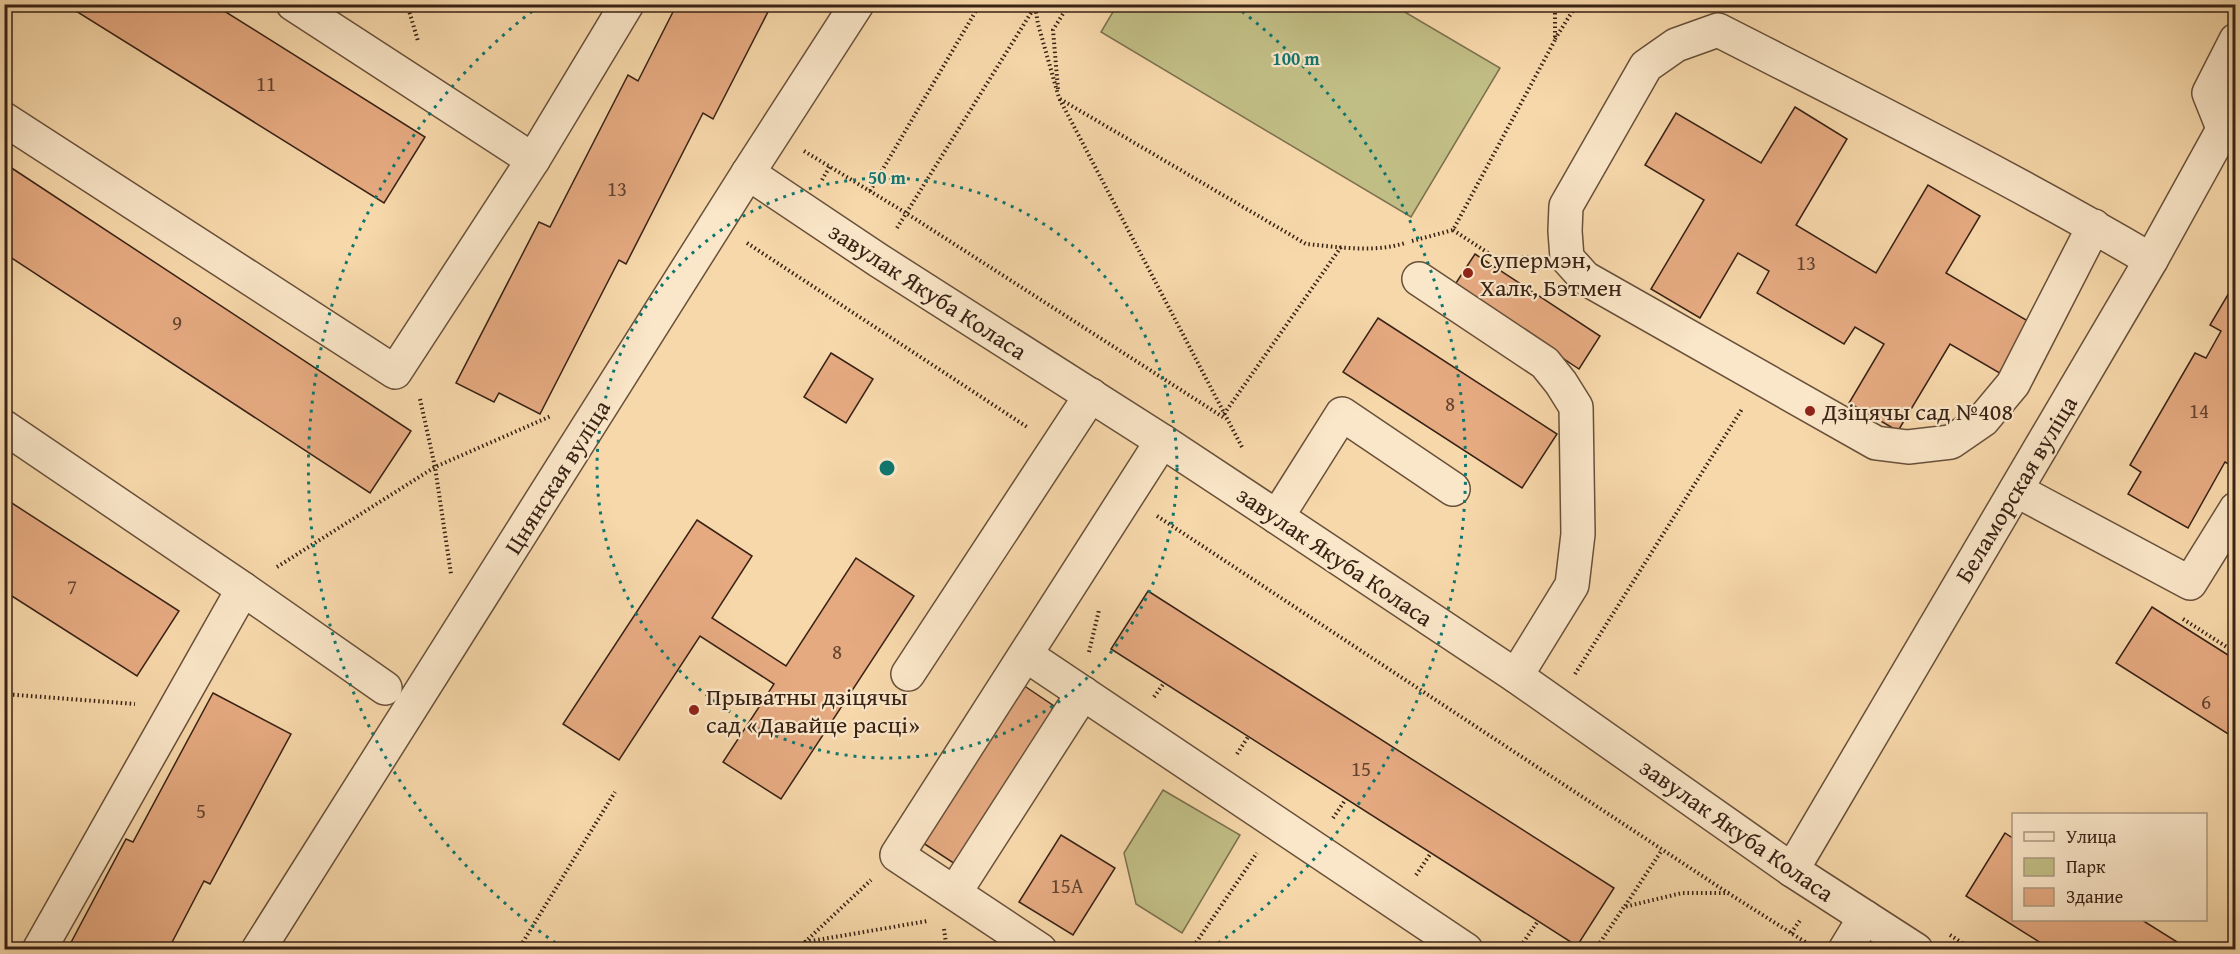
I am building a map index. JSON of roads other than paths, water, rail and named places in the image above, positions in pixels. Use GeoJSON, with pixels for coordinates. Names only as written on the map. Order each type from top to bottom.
{"type":"FeatureCollection","features":[{"type":"Feature","properties":{"kind":"street"},"geometry":{"type":"LineString","coordinates":[[293,4],[533,160]]}},
{"type":"Feature","properties":{"kind":"street"},"geometry":{"type":"LineString","coordinates":[[4,118],[395,372],[533,160],[627,4]]}},
{"type":"Feature","properties":{"kind":"street","name":"Цнянская вуліца"},"geometry":{"type":"LineString","coordinates":[[258,950],[857,4]]}},
{"type":"Feature","properties":{"kind":"street"},"geometry":{"type":"LineString","coordinates":[[2094,226],[2013,384],[1983,420],[1951,442],[1908,447],[1876,443],[1585,278],[1568,258],[1565,231],[1566,206],[1646,66],[1676,45],[1718,30],[1912,129],[2094,226],[2151,260]]}},
{"type":"Feature","properties":{"kind":"street"},"geometry":{"type":"LineString","coordinates":[[2229,117],[2209,93],[2235,40]]}},
{"type":"Feature","properties":{"kind":"street","name":"Беламорская вуліца"},"geometry":{"type":"LineString","coordinates":[[1792,870],[2151,260],[2229,117]]}},
{"type":"Feature","properties":{"kind":"street","name":"завулак Якуба Коласа"},"geometry":{"type":"LineString","coordinates":[[748,173],[878,260],[1091,395],[1277,517],[1523,665],[1792,870],[1916,950]]}},
{"type":"Feature","properties":{"kind":"street"},"geometry":{"type":"LineString","coordinates":[[1419,279],[1545,363],[1576,407],[1578,534],[1572,585],[1523,665]]}},
{"type":"Feature","properties":{"kind":"street"},"geometry":{"type":"LineString","coordinates":[[908,674],[1091,395]]}},
{"type":"Feature","properties":{"kind":"street"},"geometry":{"type":"LineString","coordinates":[[1277,517],[1342,414],[1453,489]]}},
{"type":"Feature","properties":{"kind":"street"},"geometry":{"type":"LineString","coordinates":[[4,427],[243,588],[385,688]]}},
{"type":"Feature","properties":{"kind":"street"},"geometry":{"type":"LineString","coordinates":[[1040,950],[897,855],[1162,441]]}},
{"type":"Feature","properties":{"kind":"street"},"geometry":{"type":"LineString","coordinates":[[2016,490],[2190,583],[2235,509]]}},
{"type":"Feature","properties":{"kind":"street"},"geometry":{"type":"LineString","coordinates":[[39,950],[243,588]]}},
{"type":"Feature","properties":{"kind":"street"},"geometry":{"type":"LineString","coordinates":[[1026,655],[1466,950]]}},
{"type":"Feature","properties":{"kind":"street"},"geometry":{"type":"LineString","coordinates":[[955,892],[1083,693]]}},
{"type":"Feature","properties":{"kind":"street"},"geometry":{"type":"LineString","coordinates":[[1845,950],[1865,917]]}},
{"type":"Feature","properties":{"kind":"place","name":"Супермэн, Халк, Бэтмен"},"geometry":{"type":"Point","coordinates":[1468,273]}},
{"type":"Feature","properties":{"kind":"place","name":"Дзіцячы сад №408"},"geometry":{"type":"Point","coordinates":[1810,411]}},
{"type":"Feature","properties":{"kind":"place","name":"Прыватны дзіцячы сад «Давайце расці»"},"geometry":{"type":"Point","coordinates":[694,710]}}]}
